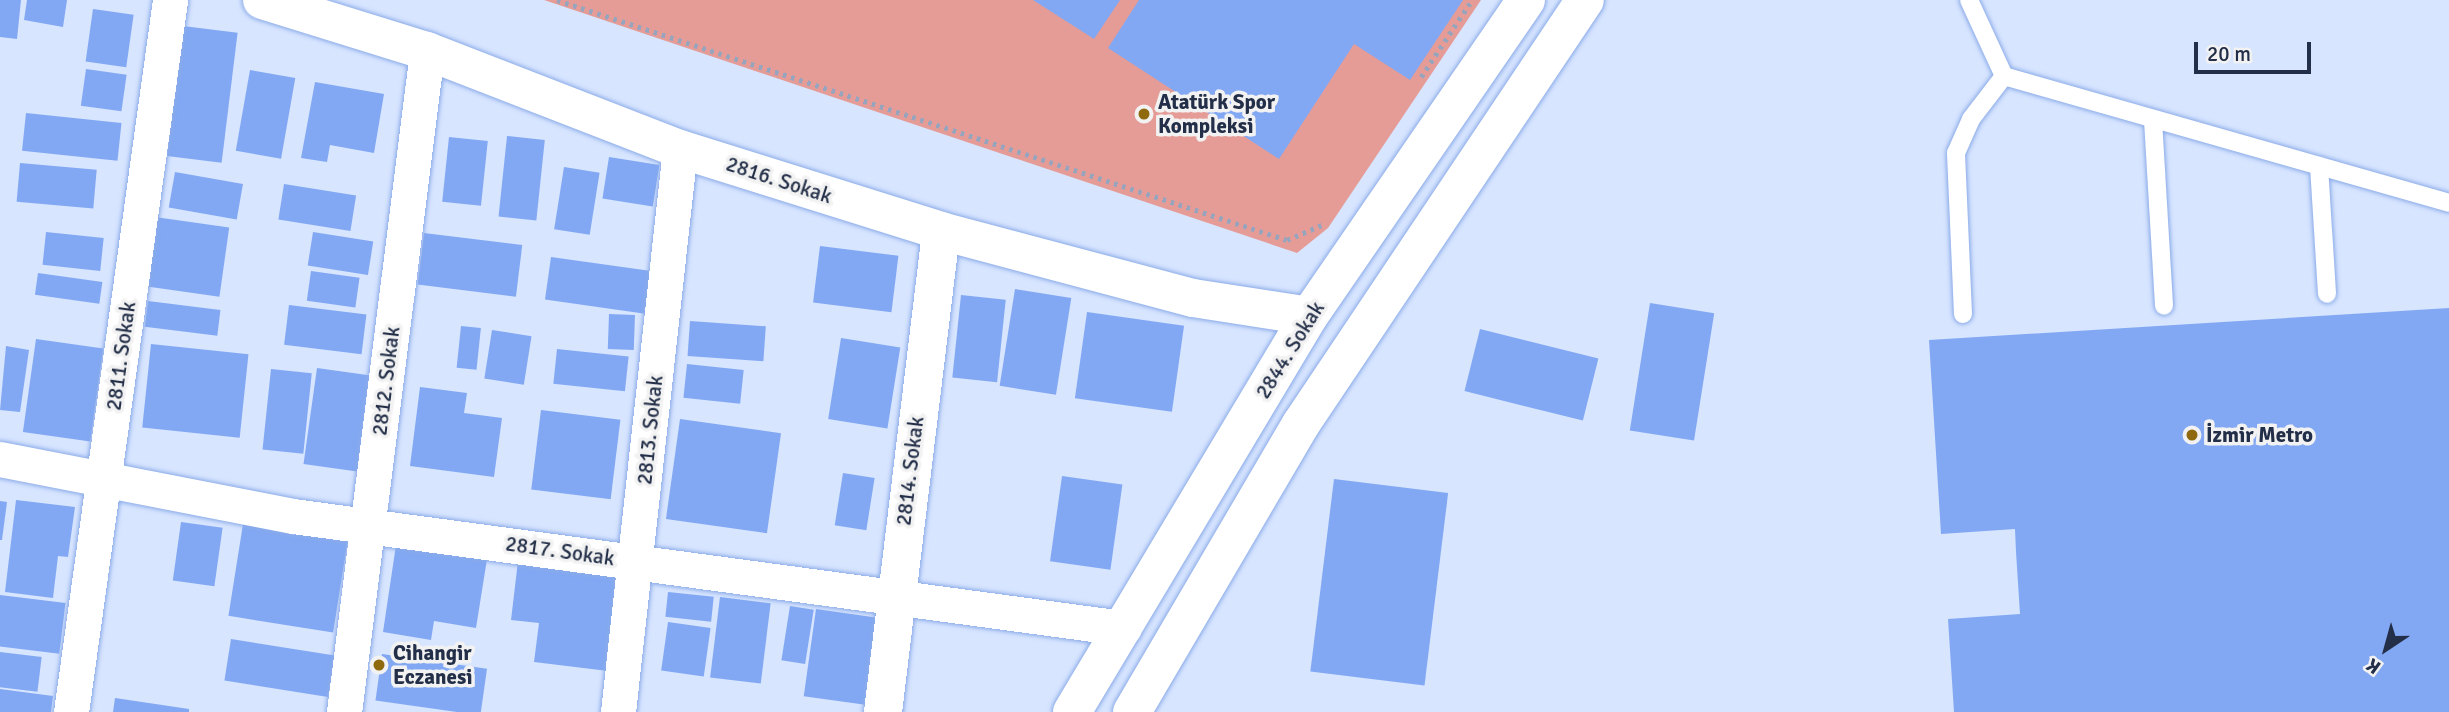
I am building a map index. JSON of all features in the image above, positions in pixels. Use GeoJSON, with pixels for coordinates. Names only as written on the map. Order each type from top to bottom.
{"type":"FeatureCollection","features":[{"type":"Feature","properties":{"kind":"main road","name":"2816. Sokak"},"geometry":{"type":"LineString","coordinates":[[262,0],[427,51],[680,149],[941,232],[1194,298],[1309,316]]}},
{"type":"Feature","properties":{"kind":"main road","name":"2844. Sokak"},"geometry":{"type":"LineString","coordinates":[[1072,712],[1309,316],[1526,0]]}},
{"type":"Feature","properties":{"kind":"main road"},"geometry":{"type":"LineString","coordinates":[[1132,712],[1301,424],[1585,0]]}},
{"type":"Feature","properties":{"kind":"main road","name":"2814. Sokak"},"geometry":{"type":"LineString","coordinates":[[883,712],[893,601],[941,232]]}},
{"type":"Feature","properties":{"kind":"street","name":"2811. Sokak"},"geometry":{"type":"LineString","coordinates":[[71,712],[170,0]]}},
{"type":"Feature","properties":{"kind":"street","name":"2812. Sokak"},"geometry":{"type":"LineString","coordinates":[[344,712],[427,51]]}},
{"type":"Feature","properties":{"kind":"street","name":"2813. Sokak"},"geometry":{"type":"LineString","coordinates":[[618,712],[680,149]]}},
{"type":"Feature","properties":{"kind":"street","name":"2817. Sokak"},"geometry":{"type":"LineString","coordinates":[[0,459],[105,475],[368,525],[635,561],[893,601],[1123,628]]}},
{"type":"Feature","properties":{"kind":"lane"},"geometry":{"type":"LineString","coordinates":[[1969,0],[2004,76],[2449,203]]}},
{"type":"Feature","properties":{"kind":"lane"},"geometry":{"type":"LineString","coordinates":[[1963,314],[1956,153],[1970,119],[2004,76]]}},
{"type":"Feature","properties":{"kind":"lane"},"geometry":{"type":"LineString","coordinates":[[2153,120],[2164,306]]}},
{"type":"Feature","properties":{"kind":"lane"},"geometry":{"type":"LineString","coordinates":[[2319,166],[2327,294]]}},
{"type":"Feature","properties":{"kind":"path"},"geometry":{"type":"LineString","coordinates":[[557,0],[1287,240],[1324,224],[1331,213]]}},
{"type":"Feature","properties":{"kind":"path"},"geometry":{"type":"LineString","coordinates":[[1413,90],[1472,0]]}},
{"type":"Feature","properties":{"kind":"shaded area","name":"Atatürk Spor Kompleksi"},"geometry":{"type":"Polygon","coordinates":[[[544,0],[1481,0],[1328,228],[1297,253],[544,0]]]}},
{"type":"Feature","properties":{"kind":"building"},"geometry":{"type":"Polygon","coordinates":[[[0,0],[21,0],[17,39],[0,37],[0,0]]]}},
{"type":"Feature","properties":{"kind":"building"},"geometry":{"type":"Polygon","coordinates":[[[27,0],[67,0],[63,27],[24,20],[27,0]]]}},
{"type":"Feature","properties":{"kind":"building"},"geometry":{"type":"Polygon","coordinates":[[[1033,0],[1120,0],[1094,39],[1033,0]]]}},
{"type":"Feature","properties":{"kind":"building"},"geometry":{"type":"Polygon","coordinates":[[[1139,0],[1463,0],[1410,80],[1354,44],[1279,159],[1108,48],[1139,0]]]}},
{"type":"Feature","properties":{"kind":"building"},"geometry":{"type":"Polygon","coordinates":[[[93,9],[134,15],[126,67],[86,61],[93,9]]]}},
{"type":"Feature","properties":{"kind":"building"},"geometry":{"type":"Polygon","coordinates":[[[183,26],[238,33],[222,163],[167,156],[183,26]]]}},
{"type":"Feature","properties":{"kind":"building"},"geometry":{"type":"Polygon","coordinates":[[[86,69],[127,75],[121,111],[81,106],[86,69]]]}},
{"type":"Feature","properties":{"kind":"building"},"geometry":{"type":"Polygon","coordinates":[[[250,70],[295,78],[281,159],[236,151],[250,70]]]}},
{"type":"Feature","properties":{"kind":"building"},"geometry":{"type":"Polygon","coordinates":[[[315,82],[384,94],[374,153],[330,145],[327,162],[301,158],[315,82]]]}},
{"type":"Feature","properties":{"kind":"building"},"geometry":{"type":"Polygon","coordinates":[[[26,113],[121,123],[118,161],[22,151],[26,113]]]}},
{"type":"Feature","properties":{"kind":"building"},"geometry":{"type":"Polygon","coordinates":[[[507,136],[545,140],[536,221],[499,217],[507,136]]]}},
{"type":"Feature","properties":{"kind":"building"},"geometry":{"type":"Polygon","coordinates":[[[449,137],[488,141],[481,206],[442,202],[449,137]]]}},
{"type":"Feature","properties":{"kind":"building"},"geometry":{"type":"Polygon","coordinates":[[[609,157],[659,165],[653,206],[602,198],[609,157]]]}},
{"type":"Feature","properties":{"kind":"building"},"geometry":{"type":"Polygon","coordinates":[[[20,163],[97,170],[93,209],[17,202],[20,163]]]}},
{"type":"Feature","properties":{"kind":"building"},"geometry":{"type":"Polygon","coordinates":[[[564,167],[600,173],[590,235],[554,229],[564,167]]]}},
{"type":"Feature","properties":{"kind":"building"},"geometry":{"type":"Polygon","coordinates":[[[175,172],[243,184],[237,219],[169,207],[175,172]]]}},
{"type":"Feature","properties":{"kind":"building"},"geometry":{"type":"Polygon","coordinates":[[[284,184],[356,195],[350,231],[278,220],[284,184]]]}},
{"type":"Feature","properties":{"kind":"building"},"geometry":{"type":"Polygon","coordinates":[[[148,216],[229,227],[219,297],[138,285],[148,216]]]}},
{"type":"Feature","properties":{"kind":"building"},"geometry":{"type":"Polygon","coordinates":[[[46,232],[104,238],[100,271],[43,265],[46,232]]]}},
{"type":"Feature","properties":{"kind":"building"},"geometry":{"type":"Polygon","coordinates":[[[313,232],[373,242],[368,275],[308,266],[313,232]]]}},
{"type":"Feature","properties":{"kind":"building"},"geometry":{"type":"Polygon","coordinates":[[[424,233],[522,245],[516,297],[418,285],[424,233]]]}},
{"type":"Feature","properties":{"kind":"building"},"geometry":{"type":"Polygon","coordinates":[[[820,246],[898,256],[891,312],[813,303],[820,246]]]}},
{"type":"Feature","properties":{"kind":"building"},"geometry":{"type":"Polygon","coordinates":[[[551,257],[651,271],[645,314],[545,300],[551,257]]]}},
{"type":"Feature","properties":{"kind":"building"},"geometry":{"type":"Polygon","coordinates":[[[311,271],[360,278],[355,308],[307,301],[311,271]]]}},
{"type":"Feature","properties":{"kind":"building"},"geometry":{"type":"Polygon","coordinates":[[[38,273],[102,282],[99,304],[35,295],[38,273]]]}},
{"type":"Feature","properties":{"kind":"building"},"geometry":{"type":"Polygon","coordinates":[[[1015,289],[1071,298],[1056,395],[1000,386],[1015,289]]]}},
{"type":"Feature","properties":{"kind":"building"},"geometry":{"type":"Polygon","coordinates":[[[961,295],[1006,300],[997,382],[952,378],[961,295]]]}},
{"type":"Feature","properties":{"kind":"building"},"geometry":{"type":"Polygon","coordinates":[[[148,301],[220,310],[217,336],[145,327],[148,301]]]}},
{"type":"Feature","properties":{"kind":"building"},"geometry":{"type":"Polygon","coordinates":[[[1650,303],[1714,313],[1694,441],[1630,430],[1650,303]]]}},
{"type":"Feature","properties":{"kind":"building"},"geometry":{"type":"Polygon","coordinates":[[[289,305],[366,315],[362,354],[284,345],[289,305]]]}},
{"type":"Feature","properties":{"kind":"building","name":"İzmir Metro"},"geometry":{"type":"Polygon","coordinates":[[[2449,308],[2449,712],[1954,712],[1948,619],[2020,614],[2015,529],[1941,534],[1929,340],[2449,308]]]}},
{"type":"Feature","properties":{"kind":"building"},"geometry":{"type":"Polygon","coordinates":[[[1087,312],[1184,326],[1172,412],[1075,398],[1087,312]]]}},
{"type":"Feature","properties":{"kind":"building"},"geometry":{"type":"Polygon","coordinates":[[[609,314],[635,315],[634,350],[608,349],[609,314]]]}},
{"type":"Feature","properties":{"kind":"building"},"geometry":{"type":"Polygon","coordinates":[[[690,321],[766,326],[763,361],[688,356],[690,321]]]}},
{"type":"Feature","properties":{"kind":"building"},"geometry":{"type":"Polygon","coordinates":[[[461,326],[481,328],[477,370],[457,368],[461,326]]]}},
{"type":"Feature","properties":{"kind":"building"},"geometry":{"type":"Polygon","coordinates":[[[1480,329],[1598,359],[1583,421],[1465,391],[1480,329]]]}},
{"type":"Feature","properties":{"kind":"building"},"geometry":{"type":"Polygon","coordinates":[[[492,330],[532,336],[524,385],[484,378],[492,330]]]}},
{"type":"Feature","properties":{"kind":"building"},"geometry":{"type":"Polygon","coordinates":[[[841,338],[900,347],[887,428],[828,419],[841,338]]]}},
{"type":"Feature","properties":{"kind":"building"},"geometry":{"type":"Polygon","coordinates":[[[36,339],[103,348],[90,442],[23,432],[36,339]]]}},
{"type":"Feature","properties":{"kind":"building"},"geometry":{"type":"Polygon","coordinates":[[[151,344],[248,354],[240,438],[142,428],[151,344]]]}},
{"type":"Feature","properties":{"kind":"building"},"geometry":{"type":"Polygon","coordinates":[[[6,346],[29,350],[20,412],[0,410],[6,346]]]}},
{"type":"Feature","properties":{"kind":"building"},"geometry":{"type":"Polygon","coordinates":[[[557,349],[629,357],[625,391],[553,384],[557,349]]]}},
{"type":"Feature","properties":{"kind":"building"},"geometry":{"type":"Polygon","coordinates":[[[687,364],[744,370],[740,404],[683,398],[687,364]]]}},
{"type":"Feature","properties":{"kind":"building"},"geometry":{"type":"Polygon","coordinates":[[[317,368],[372,376],[359,472],[304,464],[317,368]]]}},
{"type":"Feature","properties":{"kind":"building"},"geometry":{"type":"Polygon","coordinates":[[[271,369],[312,373],[303,454],[263,450],[271,369]]]}},
{"type":"Feature","properties":{"kind":"building"},"geometry":{"type":"Polygon","coordinates":[[[420,387],[467,393],[464,413],[502,418],[494,477],[410,466],[420,387]]]}},
{"type":"Feature","properties":{"kind":"building"},"geometry":{"type":"Polygon","coordinates":[[[541,410],[620,420],[611,499],[531,489],[541,410]]]}},
{"type":"Feature","properties":{"kind":"building"},"geometry":{"type":"Polygon","coordinates":[[[680,419],[781,433],[767,533],[666,519],[680,419]]]}},
{"type":"Feature","properties":{"kind":"building"},"geometry":{"type":"Polygon","coordinates":[[[843,473],[875,478],[866,530],[835,525],[843,473]]]}},
{"type":"Feature","properties":{"kind":"building"},"geometry":{"type":"Polygon","coordinates":[[[1062,476],[1122,484],[1110,570],[1050,561],[1062,476]]]}},
{"type":"Feature","properties":{"kind":"building"},"geometry":{"type":"Polygon","coordinates":[[[1334,479],[1448,493],[1425,686],[1310,672],[1334,479]]]}},
{"type":"Feature","properties":{"kind":"building"},"geometry":{"type":"Polygon","coordinates":[[[16,500],[75,507],[68,557],[58,556],[53,598],[5,592],[16,500]]]}},
{"type":"Feature","properties":{"kind":"building"},"geometry":{"type":"Polygon","coordinates":[[[0,501],[7,502],[2,540],[0,540],[0,501]]]}},
{"type":"Feature","properties":{"kind":"building"},"geometry":{"type":"Polygon","coordinates":[[[181,522],[223,528],[214,586],[173,580],[181,522]]]}},
{"type":"Feature","properties":{"kind":"building"},"geometry":{"type":"Polygon","coordinates":[[[243,524],[348,541],[333,632],[228,616],[243,524]]]}},
{"type":"Feature","properties":{"kind":"building"},"geometry":{"type":"Polygon","coordinates":[[[396,545],[487,559],[476,628],[434,621],[431,640],[383,632],[396,545]]]}},
{"type":"Feature","properties":{"kind":"building"},"geometry":{"type":"Polygon","coordinates":[[[518,561],[619,574],[608,671],[534,662],[539,623],[511,620],[518,561]]]}},
{"type":"Feature","properties":{"kind":"building"},"geometry":{"type":"Polygon","coordinates":[[[668,592],[714,597],[711,622],[665,617],[668,592]]]}},
{"type":"Feature","properties":{"kind":"building"},"geometry":{"type":"Polygon","coordinates":[[[0,595],[66,603],[59,654],[0,646],[0,595]]]}},
{"type":"Feature","properties":{"kind":"building"},"geometry":{"type":"Polygon","coordinates":[[[720,597],[771,603],[761,684],[710,677],[720,597]]]}},
{"type":"Feature","properties":{"kind":"building"},"geometry":{"type":"Polygon","coordinates":[[[790,606],[814,610],[805,664],[781,660],[790,606]]]}},
{"type":"Feature","properties":{"kind":"building"},"geometry":{"type":"Polygon","coordinates":[[[816,609],[877,618],[865,705],[804,696],[816,609]]]}},
{"type":"Feature","properties":{"kind":"building"},"geometry":{"type":"Polygon","coordinates":[[[668,622],[711,628],[704,677],[661,671],[668,622]]]}},
{"type":"Feature","properties":{"kind":"building"},"geometry":{"type":"Polygon","coordinates":[[[231,639],[335,655],[328,697],[224,680],[231,639]]]}},
{"type":"Feature","properties":{"kind":"building"},"geometry":{"type":"Polygon","coordinates":[[[0,652],[42,657],[37,692],[0,687],[0,652]]]}},
{"type":"Feature","properties":{"kind":"building"},"geometry":{"type":"Polygon","coordinates":[[[382,654],[487,669],[481,712],[457,712],[375,701],[382,654]]]}},
{"type":"Feature","properties":{"kind":"building"},"geometry":{"type":"Polygon","coordinates":[[[0,689],[53,696],[51,712],[0,712],[0,689]]]}},
{"type":"Feature","properties":{"kind":"building"},"geometry":{"type":"Polygon","coordinates":[[[115,698],[189,709],[189,712],[113,712],[115,698]]]}},
{"type":"Feature","properties":{"kind":"place","name":"Atatürk Spor Kompleksi"},"geometry":{"type":"Point","coordinates":[1144,114]}},
{"type":"Feature","properties":{"kind":"place","name":"İzmir Metro"},"geometry":{"type":"Point","coordinates":[2192,435]}},
{"type":"Feature","properties":{"kind":"place","name":"Cihangir Eczanesi"},"geometry":{"type":"Point","coordinates":[379,665]}}]}
